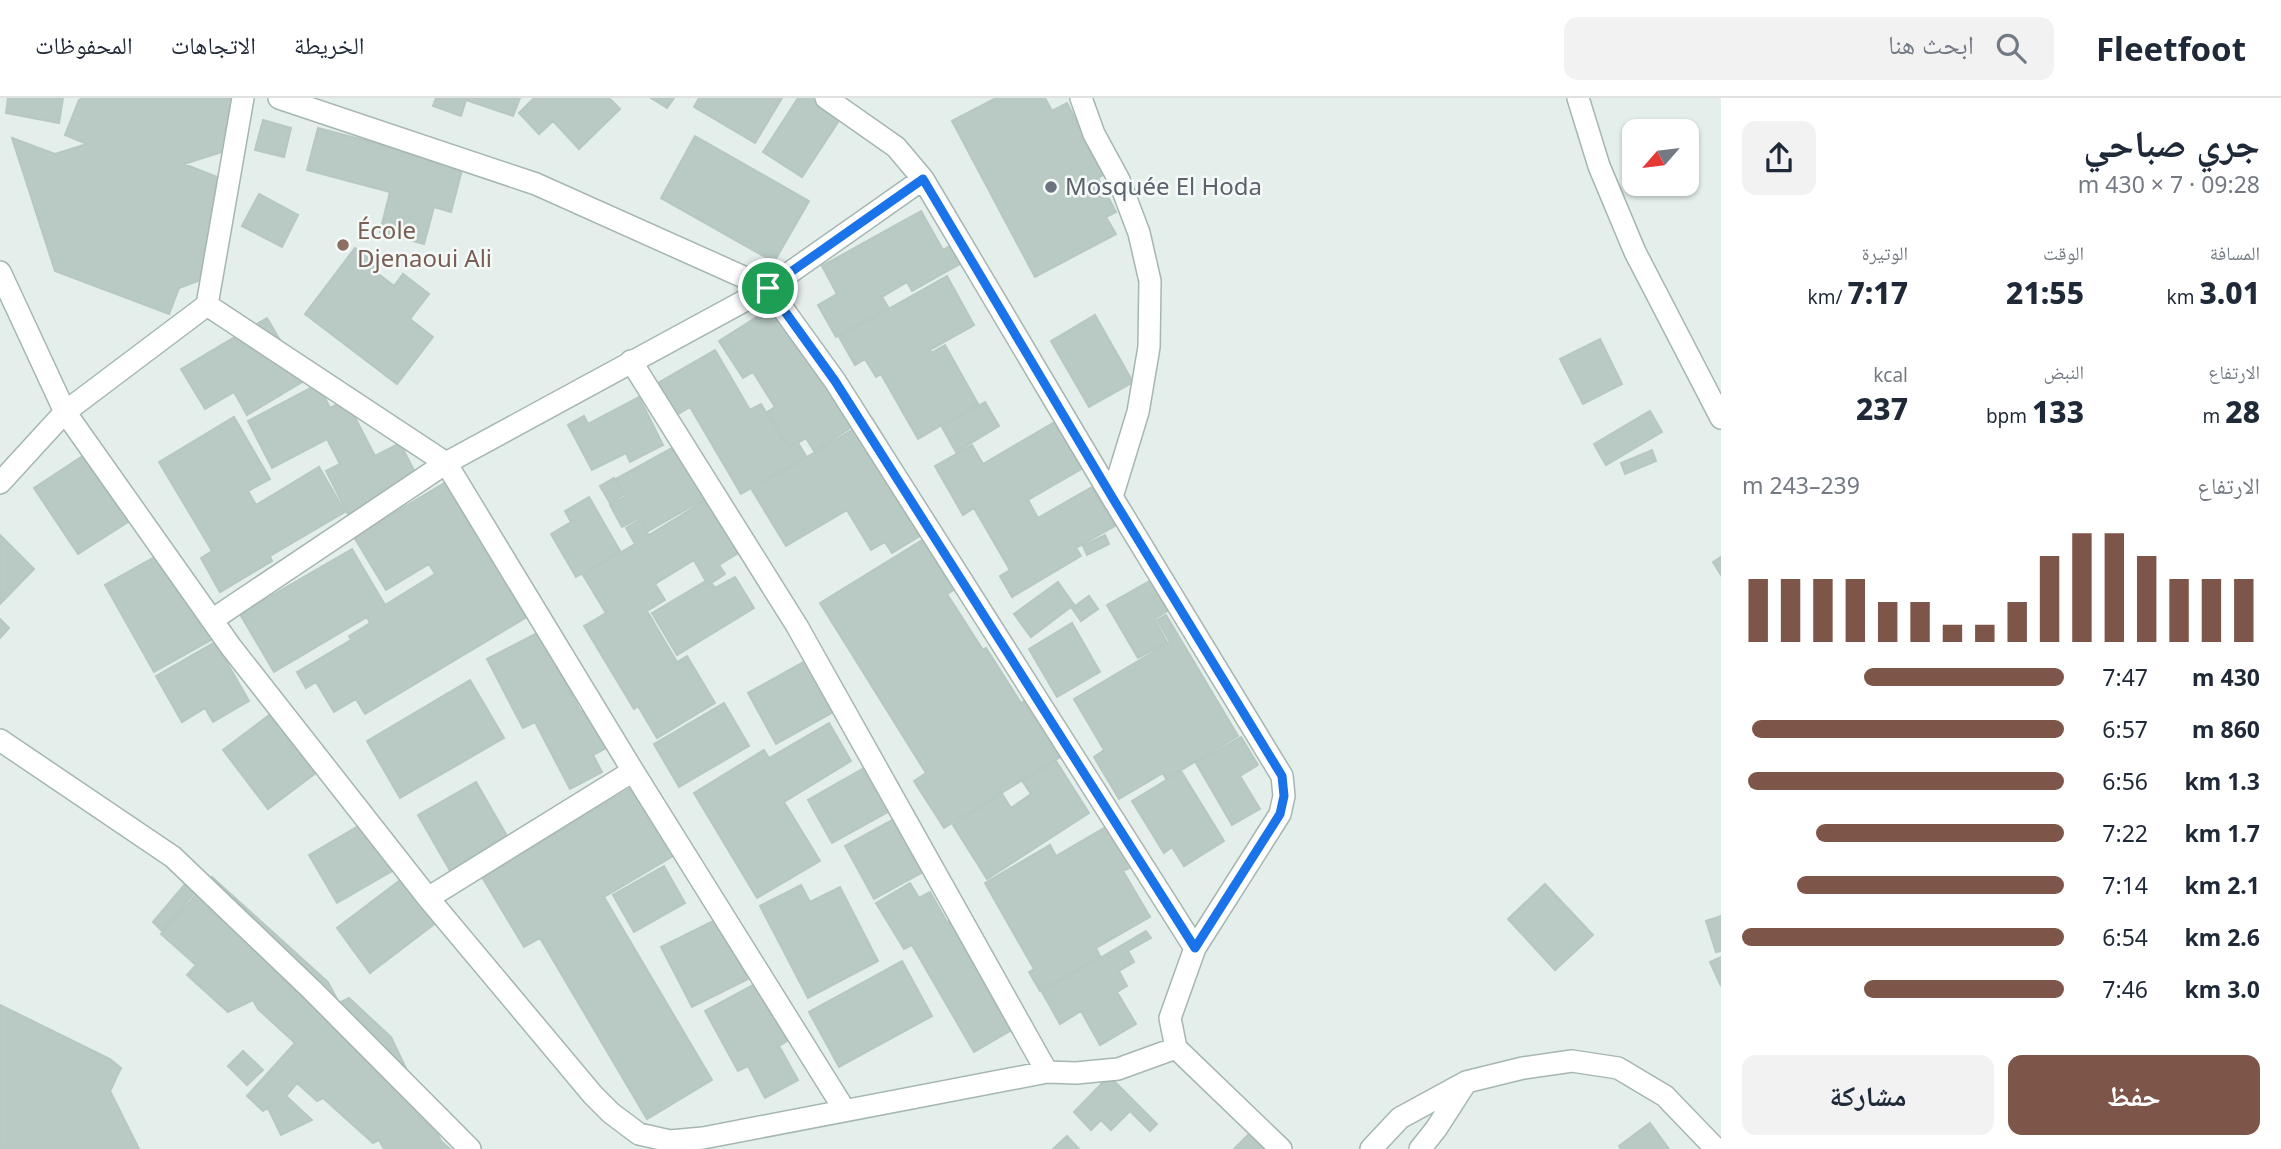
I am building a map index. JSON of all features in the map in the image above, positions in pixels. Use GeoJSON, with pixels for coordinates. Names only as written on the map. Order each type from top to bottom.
{"type":"FeatureCollection","features":[{"type":"Feature","properties":{"kind":"street"},"geometry":{"type":"LineString","coordinates":[[0,483],[65,412],[206,305],[243,98]]}},
{"type":"Feature","properties":{"kind":"street"},"geometry":{"type":"LineString","coordinates":[[279,98],[536,184],[768,288],[835,381],[1195,948]]}},
{"type":"Feature","properties":{"kind":"street"},"geometry":{"type":"LineString","coordinates":[[826,98],[896,147],[923,179],[1282,776],[1284,787],[1280,814],[1195,948],[1170,1018],[1176,1048],[1281,1149]]}},
{"type":"Feature","properties":{"kind":"street"},"geometry":{"type":"LineString","coordinates":[[1081,98],[1094,134],[1119,180],[1139,233],[1150,281],[1149,347],[1138,412],[1112,497]]}},
{"type":"Feature","properties":{"kind":"street"},"geometry":{"type":"LineString","coordinates":[[1578,98],[1599,166],[1635,252],[1721,418]]}},
{"type":"Feature","properties":{"kind":"street"},"geometry":{"type":"LineString","coordinates":[[212,620],[446,463],[768,288],[923,179]]}},
{"type":"Feature","properties":{"kind":"street"},"geometry":{"type":"LineString","coordinates":[[0,272],[65,412],[212,620],[428,898],[593,1095],[639,1134],[670,1141],[703,1138],[1047,1072],[1076,1073],[1118,1069],[1176,1048]]}},
{"type":"Feature","properties":{"kind":"street"},"geometry":{"type":"LineString","coordinates":[[206,305],[446,463],[633,771],[844,1109]]}},
{"type":"Feature","properties":{"kind":"street"},"geometry":{"type":"LineString","coordinates":[[631,361],[797,626],[1047,1072]]}},
{"type":"Feature","properties":{"kind":"street"},"geometry":{"type":"LineString","coordinates":[[0,740],[173,857],[312,990],[470,1149]]}},
{"type":"Feature","properties":{"kind":"street"},"geometry":{"type":"LineString","coordinates":[[428,898],[633,771]]}},
{"type":"Feature","properties":{"kind":"street"},"geometry":{"type":"LineString","coordinates":[[1370,1149],[1400,1118],[1466,1082],[1523,1068],[1572,1061],[1618,1068],[1665,1096],[1716,1149]]}},
{"type":"Feature","properties":{"kind":"street"},"geometry":{"type":"LineString","coordinates":[[1420,1149],[1466,1082]]}},
{"type":"Feature","properties":{"kind":"building"},"geometry":{"type":"Polygon","coordinates":[[[8,98],[63,98],[59,123],[6,113],[8,98]]]}},
{"type":"Feature","properties":{"kind":"building"},"geometry":{"type":"Polygon","coordinates":[[[231,98],[236,114],[222,152],[184,164],[235,184],[198,281],[179,288],[169,314],[55,271],[12,138],[55,154],[87,144],[65,135],[79,100],[231,98]]]}},
{"type":"Feature","properties":{"kind":"building"},"geometry":{"type":"Polygon","coordinates":[[[436,98],[520,98],[513,116],[466,100],[461,116],[433,106],[436,98]]]}},
{"type":"Feature","properties":{"kind":"building"},"geometry":{"type":"Polygon","coordinates":[[[534,98],[609,98],[620,109],[579,149],[553,121],[539,134],[519,113],[534,98]]]}},
{"type":"Feature","properties":{"kind":"building"},"geometry":{"type":"Polygon","coordinates":[[[651,98],[674,98],[667,108],[651,98]]]}},
{"type":"Feature","properties":{"kind":"building"},"geometry":{"type":"Polygon","coordinates":[[[699,98],[782,98],[755,143],[694,107],[699,98]]]}},
{"type":"Feature","properties":{"kind":"building"},"geometry":{"type":"Polygon","coordinates":[[[798,98],[815,98],[842,116],[802,177],[763,152],[798,98]]]}},
{"type":"Feature","properties":{"kind":"building"},"geometry":{"type":"Polygon","coordinates":[[[996,98],[1045,98],[1052,111],[1067,103],[1105,174],[1098,178],[1116,212],[1106,217],[1116,234],[1035,277],[952,121],[996,98]]]}},
{"type":"Feature","properties":{"kind":"building"},"geometry":{"type":"Polygon","coordinates":[[[263,120],[291,128],[284,157],[255,150],[263,120]]]}},
{"type":"Feature","properties":{"kind":"building"},"geometry":{"type":"Polygon","coordinates":[[[318,128],[463,166],[451,212],[434,207],[424,244],[380,232],[390,192],[307,170],[318,128]]]}},
{"type":"Feature","properties":{"kind":"building"},"geometry":{"type":"Polygon","coordinates":[[[695,136],[809,201],[774,262],[661,198],[695,136]]]}},
{"type":"Feature","properties":{"kind":"building"},"geometry":{"type":"Polygon","coordinates":[[[259,194],[298,215],[282,247],[242,226],[259,194]]]}},
{"type":"Feature","properties":{"kind":"building"},"geometry":{"type":"Polygon","coordinates":[[[921,211],[943,250],[955,243],[965,261],[912,291],[907,282],[882,297],[888,307],[836,337],[818,305],[837,294],[822,266],[921,211]]]}},
{"type":"Feature","properties":{"kind":"building"},"geometry":{"type":"Polygon","coordinates":[[[355,248],[380,267],[376,272],[394,286],[403,274],[429,294],[410,319],[433,337],[397,384],[305,314],[355,248]]]}},
{"type":"Feature","properties":{"kind":"building"},"geometry":{"type":"Polygon","coordinates":[[[947,276],[974,325],[930,350],[931,353],[945,345],[978,404],[918,439],[881,374],[876,377],[865,359],[855,365],[839,337],[947,276]]]}},
{"type":"Feature","properties":{"kind":"building"},"geometry":{"type":"Polygon","coordinates":[[[771,308],[800,353],[809,347],[858,423],[814,451],[806,438],[790,448],[767,412],[775,407],[753,372],[743,378],[719,341],[771,308]]]}},
{"type":"Feature","properties":{"kind":"building"},"geometry":{"type":"Polygon","coordinates":[[[1095,315],[1133,382],[1089,407],[1051,341],[1095,315]]]}},
{"type":"Feature","properties":{"kind":"building"},"geometry":{"type":"Polygon","coordinates":[[[267,318],[304,381],[247,415],[234,392],[205,409],[181,369],[267,318]]]}},
{"type":"Feature","properties":{"kind":"building"},"geometry":{"type":"Polygon","coordinates":[[[1600,339],[1622,384],[1583,404],[1560,359],[1600,339]]]}},
{"type":"Feature","properties":{"kind":"building"},"geometry":{"type":"Polygon","coordinates":[[[715,350],[750,410],[761,404],[787,447],[797,441],[806,456],[741,494],[690,407],[675,416],[656,384],[715,350]]]}},
{"type":"Feature","properties":{"kind":"building"},"geometry":{"type":"Polygon","coordinates":[[[318,384],[330,408],[346,400],[375,456],[400,443],[419,480],[349,516],[326,471],[340,464],[327,439],[272,468],[248,421],[318,384]]]}},
{"type":"Feature","properties":{"kind":"building"},"geometry":{"type":"Polygon","coordinates":[[[639,397],[663,445],[630,462],[626,453],[592,470],[568,425],[584,416],[588,424],[639,397]]]}},
{"type":"Feature","properties":{"kind":"building"},"geometry":{"type":"Polygon","coordinates":[[[985,402],[999,426],[956,452],[942,427],[985,402]]]}},
{"type":"Feature","properties":{"kind":"building"},"geometry":{"type":"Polygon","coordinates":[[[1650,411],[1662,432],[1606,465],[1594,444],[1650,411]]]}},
{"type":"Feature","properties":{"kind":"building"},"geometry":{"type":"Polygon","coordinates":[[[234,417],[270,479],[248,491],[256,505],[319,467],[345,512],[270,556],[272,561],[220,592],[201,558],[212,551],[159,462],[234,417]]]}},
{"type":"Feature","properties":{"kind":"building"},"geometry":{"type":"Polygon","coordinates":[[[872,418],[906,474],[888,485],[909,520],[920,514],[930,530],[892,553],[885,542],[871,550],[847,510],[786,546],[752,490],[872,418]]]}},
{"type":"Feature","properties":{"kind":"building"},"geometry":{"type":"Polygon","coordinates":[[[1058,420],[1085,467],[1028,500],[1038,518],[1092,487],[1115,526],[1076,548],[1081,556],[1012,597],[1000,576],[1010,570],[974,508],[963,515],[935,466],[972,445],[983,464],[1058,420]]]}},
{"type":"Feature","properties":{"kind":"building"},"geometry":{"type":"Polygon","coordinates":[[[679,444],[708,497],[648,531],[641,517],[622,527],[610,505],[626,496],[616,479],[679,444]]]}},
{"type":"Feature","properties":{"kind":"building"},"geometry":{"type":"Polygon","coordinates":[[[95,448],[139,515],[78,554],[34,488],[95,448]]]}},
{"type":"Feature","properties":{"kind":"building"},"geometry":{"type":"Polygon","coordinates":[[[1652,450],[1656,461],[1625,474],[1621,463],[1652,450]]]}},
{"type":"Feature","properties":{"kind":"building"},"geometry":{"type":"Polygon","coordinates":[[[614,478],[623,495],[610,503],[600,486],[614,478]]]}},
{"type":"Feature","properties":{"kind":"building"},"geometry":{"type":"Polygon","coordinates":[[[446,482],[527,617],[365,714],[356,699],[334,712],[316,682],[306,688],[297,672],[351,640],[349,636],[370,623],[367,617],[274,672],[240,614],[352,549],[385,605],[435,574],[429,564],[386,590],[354,537],[446,482]]]}},
{"type":"Feature","properties":{"kind":"building"},"geometry":{"type":"Polygon","coordinates":[[[589,497],[620,551],[576,577],[551,534],[571,522],[565,511],[589,497]]]}},
{"type":"Feature","properties":{"kind":"building"},"geometry":{"type":"Polygon","coordinates":[[[708,499],[740,552],[719,565],[725,574],[708,585],[694,560],[655,584],[665,600],[647,611],[677,662],[687,656],[715,703],[657,738],[638,706],[634,709],[584,626],[606,613],[583,575],[635,544],[626,528],[640,520],[649,535],[708,499]]]}},
{"type":"Feature","properties":{"kind":"building"},"geometry":{"type":"Polygon","coordinates":[[[0,535],[34,569],[0,604],[0,535]]]}},
{"type":"Feature","properties":{"kind":"building"},"geometry":{"type":"Polygon","coordinates":[[[1105,535],[1109,544],[1087,555],[1083,546],[1105,535]]]}},
{"type":"Feature","properties":{"kind":"building"},"geometry":{"type":"Polygon","coordinates":[[[927,537],[959,587],[947,594],[983,650],[986,648],[1021,703],[1035,694],[1070,751],[944,828],[914,781],[926,773],[820,603],[927,537]]]}},
{"type":"Feature","properties":{"kind":"building"},"geometry":{"type":"Polygon","coordinates":[[[167,550],[216,637],[154,672],[105,585],[167,550]]]}},
{"type":"Feature","properties":{"kind":"building"},"geometry":{"type":"Polygon","coordinates":[[[1721,557],[1721,575],[1713,562],[1721,557]]]}},
{"type":"Feature","properties":{"kind":"building"},"geometry":{"type":"Polygon","coordinates":[[[735,577],[754,608],[677,655],[652,613],[709,579],[715,588],[735,577]]]}},
{"type":"Feature","properties":{"kind":"building"},"geometry":{"type":"Polygon","coordinates":[[[1153,579],[1171,609],[1154,619],[1167,642],[1138,658],[1107,605],[1153,579]]]}},
{"type":"Feature","properties":{"kind":"building"},"geometry":{"type":"Polygon","coordinates":[[[1058,582],[1075,606],[1089,596],[1098,609],[1081,621],[1071,607],[1031,637],[1014,614],[1058,582]]]}},
{"type":"Feature","properties":{"kind":"building"},"geometry":{"type":"Polygon","coordinates":[[[1166,615],[1238,736],[1166,779],[1163,773],[1119,799],[1094,757],[1104,750],[1074,699],[1170,642],[1157,620],[1166,615]]]}},
{"type":"Feature","properties":{"kind":"building"},"geometry":{"type":"Polygon","coordinates":[[[0,619],[9,628],[0,638],[0,619]]]}},
{"type":"Feature","properties":{"kind":"building"},"geometry":{"type":"Polygon","coordinates":[[[1072,623],[1100,672],[1057,697],[1029,649],[1072,623]]]}},
{"type":"Feature","properties":{"kind":"building"},"geometry":{"type":"Polygon","coordinates":[[[539,632],[581,712],[586,710],[606,748],[593,755],[602,772],[570,789],[535,722],[523,728],[487,659],[539,632]]]}},
{"type":"Feature","properties":{"kind":"building"},"geometry":{"type":"Polygon","coordinates":[[[215,642],[249,701],[213,722],[205,708],[182,722],[156,676],[215,642]]]}},
{"type":"Feature","properties":{"kind":"building"},"geometry":{"type":"Polygon","coordinates":[[[807,660],[835,711],[776,744],[748,693],[807,660]]]}},
{"type":"Feature","properties":{"kind":"building"},"geometry":{"type":"Polygon","coordinates":[[[470,680],[504,738],[400,798],[367,741],[470,680]]]}},
{"type":"Feature","properties":{"kind":"building"},"geometry":{"type":"Polygon","coordinates":[[[724,703],[749,746],[679,787],[654,744],[724,703]]]}},
{"type":"Feature","properties":{"kind":"building"},"geometry":{"type":"Polygon","coordinates":[[[276,710],[321,769],[268,809],[223,750],[276,710]]]}},
{"type":"Feature","properties":{"kind":"building"},"geometry":{"type":"Polygon","coordinates":[[[829,723],[851,761],[784,802],[820,861],[757,898],[694,793],[764,750],[769,758],[829,723]]]}},
{"type":"Feature","properties":{"kind":"building"},"geometry":{"type":"Polygon","coordinates":[[[1241,737],[1258,765],[1240,776],[1260,809],[1232,825],[1196,763],[1241,737]]]}},
{"type":"Feature","properties":{"kind":"building"},"geometry":{"type":"Polygon","coordinates":[[[880,759],[904,803],[832,843],[808,800],[880,759]]]}},
{"type":"Feature","properties":{"kind":"building"},"geometry":{"type":"Polygon","coordinates":[[[1056,761],[1089,813],[987,879],[953,825],[1002,794],[1011,808],[1031,794],[1023,782],[1056,761]]]}},
{"type":"Feature","properties":{"kind":"building"},"geometry":{"type":"Polygon","coordinates":[[[1181,771],[1224,841],[1184,866],[1172,847],[1164,853],[1132,801],[1181,771]]]}},
{"type":"Feature","properties":{"kind":"building"},"geometry":{"type":"Polygon","coordinates":[[[476,782],[511,843],[453,876],[418,815],[476,782]]]}},
{"type":"Feature","properties":{"kind":"building"},"geometry":{"type":"Polygon","coordinates":[[[634,786],[675,855],[604,897],[712,1080],[647,1119],[540,938],[524,947],[482,877],[634,786]]]}},
{"type":"Feature","properties":{"kind":"building"},"geometry":{"type":"Polygon","coordinates":[[[912,809],[941,862],[874,899],[845,846],[912,809]]]}},
{"type":"Feature","properties":{"kind":"building"},"geometry":{"type":"Polygon","coordinates":[[[365,822],[394,870],[337,903],[309,855],[365,822]]]}},
{"type":"Feature","properties":{"kind":"building"},"geometry":{"type":"Polygon","coordinates":[[[1109,825],[1133,866],[1123,871],[1150,917],[1096,948],[1100,956],[1040,991],[1029,972],[1034,969],[985,883],[1050,845],[1056,856],[1109,825]]]}},
{"type":"Feature","properties":{"kind":"building"},"geometry":{"type":"Polygon","coordinates":[[[664,866],[685,903],[634,932],[613,895],[664,866]]]}},
{"type":"Feature","properties":{"kind":"building"},"geometry":{"type":"Polygon","coordinates":[[[192,876],[202,884],[162,931],[153,922],[192,876]]]}},
{"type":"Feature","properties":{"kind":"building"},"geometry":{"type":"Polygon","coordinates":[[[212,877],[328,982],[339,1003],[349,998],[391,1037],[441,1141],[450,1149],[384,1149],[379,1140],[373,1143],[323,1098],[317,1101],[297,1083],[286,1096],[312,1120],[281,1135],[268,1108],[263,1111],[247,1096],[295,1043],[258,1009],[253,1000],[228,1012],[187,975],[196,965],[161,934],[212,877]]]}},
{"type":"Feature","properties":{"kind":"building"},"geometry":{"type":"Polygon","coordinates":[[[403,878],[437,922],[370,973],[337,928],[403,878]]]}},
{"type":"Feature","properties":{"kind":"building"},"geometry":{"type":"Polygon","coordinates":[[[910,883],[919,898],[930,892],[947,922],[966,911],[1015,1028],[974,1052],[912,945],[904,949],[876,903],[910,883]]]}},
{"type":"Feature","properties":{"kind":"building"},"geometry":{"type":"Polygon","coordinates":[[[1545,884],[1593,935],[1555,970],[1508,919],[1545,884]]]}},
{"type":"Feature","properties":{"kind":"building"},"geometry":{"type":"Polygon","coordinates":[[[801,885],[810,902],[840,887],[878,961],[808,998],[760,906],[801,885]]]}},
{"type":"Feature","properties":{"kind":"building"},"geometry":{"type":"Polygon","coordinates":[[[1721,916],[1721,951],[1716,952],[1706,921],[1721,916]]]}},
{"type":"Feature","properties":{"kind":"building"},"geometry":{"type":"Polygon","coordinates":[[[717,919],[748,979],[692,1007],[661,947],[717,919]]]}},
{"type":"Feature","properties":{"kind":"building"},"geometry":{"type":"Polygon","coordinates":[[[1146,931],[1151,938],[1128,951],[1134,962],[1119,971],[1127,986],[1117,992],[1136,1024],[1100,1045],[1081,1011],[1060,1024],[1042,992],[1146,931]]]}},
{"type":"Feature","properties":{"kind":"building"},"geometry":{"type":"Polygon","coordinates":[[[1721,957],[1721,986],[1710,962],[1721,957]]]}},
{"type":"Feature","properties":{"kind":"building"},"geometry":{"type":"Polygon","coordinates":[[[902,961],[932,1016],[839,1067],[809,1012],[902,961]]]}},
{"type":"Feature","properties":{"kind":"building"},"geometry":{"type":"Polygon","coordinates":[[[766,978],[797,1035],[779,1046],[798,1080],[765,1098],[748,1066],[738,1071],[705,1011],[766,978]]]}},
{"type":"Feature","properties":{"kind":"building"},"geometry":{"type":"Polygon","coordinates":[[[0,1005],[110,1059],[121,1068],[110,1091],[139,1149],[0,1149],[0,1005]]]}},
{"type":"Feature","properties":{"kind":"building"},"geometry":{"type":"Polygon","coordinates":[[[243,1051],[263,1070],[247,1085],[228,1066],[243,1051]]]}},
{"type":"Feature","properties":{"kind":"building"},"geometry":{"type":"Polygon","coordinates":[[[1109,1076],[1157,1124],[1150,1131],[1130,1111],[1111,1130],[1101,1120],[1091,1130],[1074,1112],[1109,1076]]]}},
{"type":"Feature","properties":{"kind":"building"},"geometry":{"type":"Polygon","coordinates":[[[1650,1123],[1669,1149],[1621,1149],[1619,1146],[1650,1123]]]}},
{"type":"Feature","properties":{"kind":"building"},"geometry":{"type":"Polygon","coordinates":[[[1250,1133],[1266,1149],[1234,1149],[1250,1133]]]}},
{"type":"Feature","properties":{"kind":"building"},"geometry":{"type":"Polygon","coordinates":[[[1067,1136],[1079,1149],[1053,1149],[1067,1136]]]}},
{"type":"Feature","properties":{"kind":"place","name":"Mosquée El Hoda"},"geometry":{"type":"Point","coordinates":[1051,187]}},
{"type":"Feature","properties":{"kind":"place","name":"École Djenaoui Ali"},"geometry":{"type":"Point","coordinates":[343,245]}},
{"type":"Feature","properties":{"kind":"route"},"geometry":{"type":"LineString","coordinates":[[923,179],[1282,776],[1284,796],[1280,814],[1195,948],[835,381],[768,288],[923,179]]}}]}
